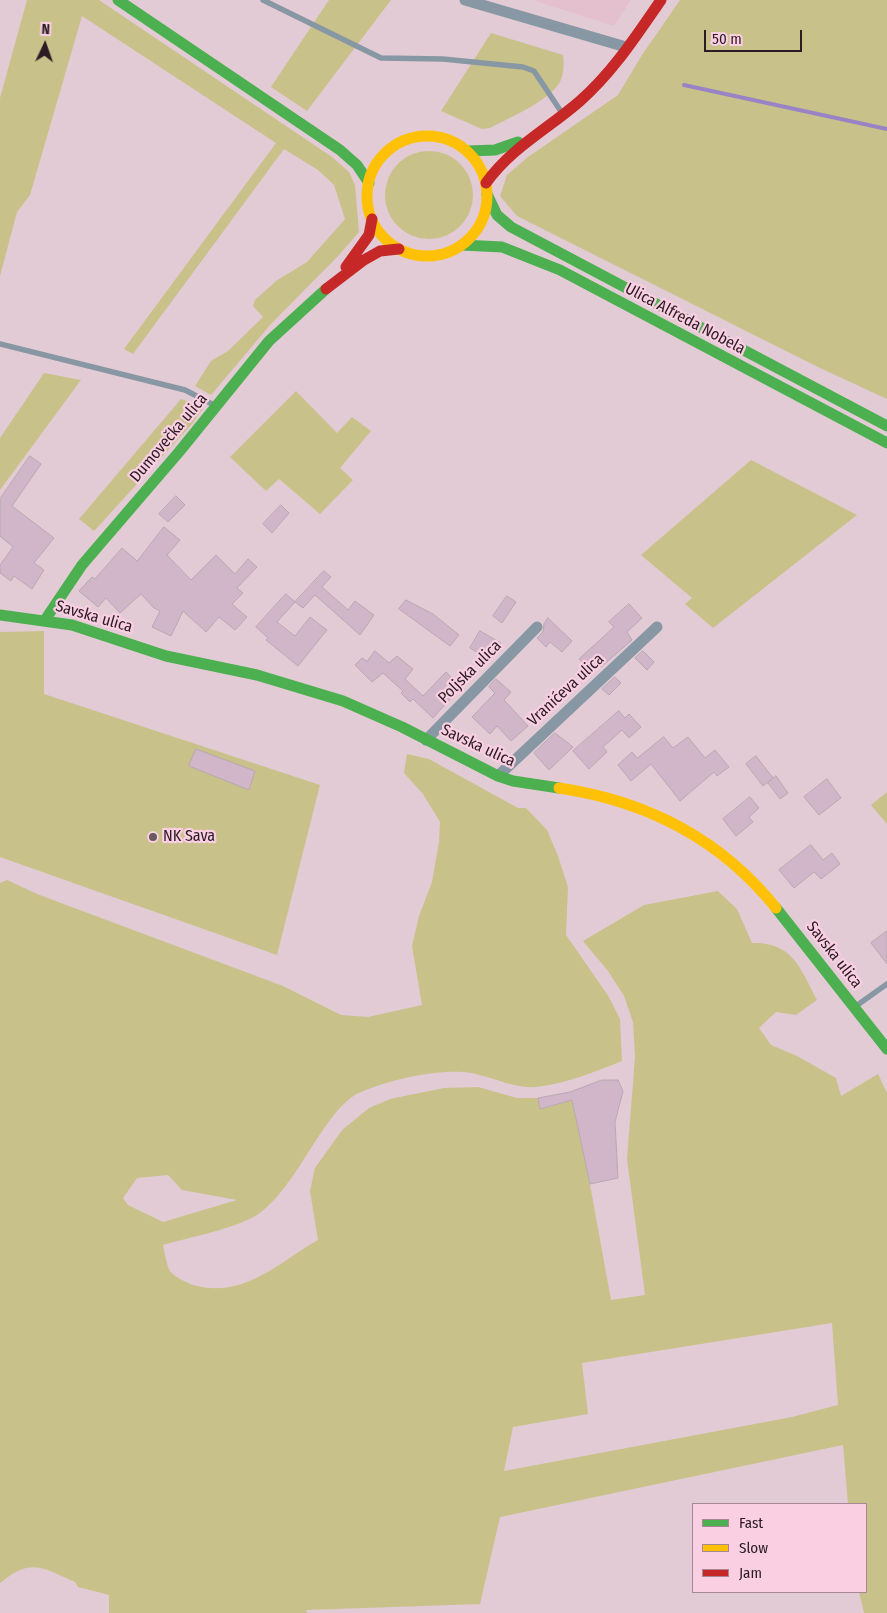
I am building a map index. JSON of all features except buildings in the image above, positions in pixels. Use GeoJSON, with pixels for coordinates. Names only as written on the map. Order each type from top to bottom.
{"type":"FeatureCollection","features":[{"type":"Feature","properties":{"kind":"main road"},"geometry":{"type":"LineString","coordinates":[[118,0],[340,150],[357,164],[369,183]]}},
{"type":"Feature","properties":{"kind":"main road"},"geometry":{"type":"LineString","coordinates":[[487,188],[479,166],[468,152],[453,142],[436,137],[418,137],[401,142],[381,159],[369,183],[367,201],[372,220],[379,231],[399,249],[414,254],[431,256],[447,252],[462,245],[476,231],[485,214],[487,188],[500,162],[563,115],[592,90],[661,0]]}},
{"type":"Feature","properties":{"kind":"main road"},"geometry":{"type":"LineString","coordinates":[[468,152],[495,150],[530,138]]}},
{"type":"Feature","properties":{"kind":"main road","name":"Ulica Alfreda Nobela"},"geometry":{"type":"LineString","coordinates":[[487,188],[497,215],[511,227],[887,426]]}},
{"type":"Feature","properties":{"kind":"main road","name":"Dumovečka ulica"},"geometry":{"type":"LineString","coordinates":[[45,620],[82,565],[217,406],[269,341],[329,286],[362,247],[369,235],[372,220]]}},
{"type":"Feature","properties":{"kind":"main road","name":"Ulica Alfreda Nobela"},"geometry":{"type":"LineString","coordinates":[[462,245],[484,243],[509,248],[560,270],[887,443]]}},
{"type":"Feature","properties":{"kind":"main road","name":"Dumovečka ulica"},"geometry":{"type":"LineString","coordinates":[[329,286],[380,251],[399,249]]}},
{"type":"Feature","properties":{"kind":"main road","name":"Savska ulica"},"geometry":{"type":"LineString","coordinates":[[0,615],[72,624],[166,656],[257,675],[299,687],[374,713],[498,776],[520,782],[620,800],[664,819],[717,850],[761,890],[887,1049]]}},
{"type":"Feature","properties":{"kind":"street"},"geometry":{"type":"LineString","coordinates":[[465,0],[626,47]]}},
{"type":"Feature","properties":{"kind":"street","name":"Poljska ulica"},"geometry":{"type":"LineString","coordinates":[[426,740],[537,627]]}},
{"type":"Feature","properties":{"kind":"street","name":"Vranićeva ulica"},"geometry":{"type":"LineString","coordinates":[[498,776],[657,627]]}},
{"type":"Feature","properties":{"kind":"lane"},"geometry":{"type":"LineString","coordinates":[[263,0],[381,58],[443,59],[523,68],[534,71],[563,115]]}},
{"type":"Feature","properties":{"kind":"lane"},"geometry":{"type":"LineString","coordinates":[[0,344],[185,390],[217,406]]}},
{"type":"Feature","properties":{"kind":"lane"},"geometry":{"type":"LineString","coordinates":[[854,1007],[887,984]]}},
{"type":"Feature","properties":{"kind":"shaded area"},"geometry":{"type":"Polygon","coordinates":[[[27,0],[99,0],[332,157],[349,172],[355,185],[359,232],[270,325],[211,395],[195,386],[211,361],[228,351],[263,317],[253,306],[255,300],[276,281],[307,262],[345,219],[334,185],[318,170],[284,149],[133,354],[124,349],[276,143],[82,16],[30,195],[17,212],[0,276],[0,98],[27,0]]]}},
{"type":"Feature","properties":{"kind":"shaded area"},"geometry":{"type":"Polygon","coordinates":[[[329,0],[391,0],[307,111],[271,87],[329,0]]]}},
{"type":"Feature","properties":{"kind":"shaded area"},"geometry":{"type":"Polygon","coordinates":[[[533,0],[631,0],[614,26],[533,0]]]}},
{"type":"Feature","properties":{"kind":"shaded area"},"geometry":{"type":"Polygon","coordinates":[[[680,0],[887,0],[887,399],[818,367],[517,216],[500,196],[507,175],[528,157],[618,95],[642,55],[680,0]]]}},
{"type":"Feature","properties":{"kind":"shaded area"},"geometry":{"type":"Polygon","coordinates":[[[491,33],[563,55],[563,69],[560,82],[547,96],[490,128],[482,129],[441,111],[491,33]]]}},
{"type":"Feature","properties":{"kind":"shaded area"},"geometry":{"type":"Polygon","coordinates":[[[429,151],[446,155],[460,164],[469,178],[473,195],[469,212],[460,226],[446,235],[429,239],[412,235],[398,226],[389,212],[385,195],[389,178],[398,164],[412,155],[429,151]]]}},
{"type":"Feature","properties":{"kind":"shaded area"},"geometry":{"type":"Polygon","coordinates":[[[44,373],[81,380],[0,490],[0,438],[44,373]]]}},
{"type":"Feature","properties":{"kind":"shaded area"},"geometry":{"type":"Polygon","coordinates":[[[296,391],[337,433],[352,417],[371,431],[340,468],[353,480],[320,514],[279,479],[266,491],[230,457],[296,391]]]}},
{"type":"Feature","properties":{"kind":"shaded area"},"geometry":{"type":"Polygon","coordinates":[[[181,399],[204,407],[192,424],[94,531],[79,519],[181,399]]]}},
{"type":"Feature","properties":{"kind":"shaded area"},"geometry":{"type":"Polygon","coordinates":[[[751,460],[857,515],[713,628],[685,604],[692,598],[641,555],[751,460]]]}},
{"type":"Feature","properties":{"kind":"shaded area","name":"NK Sava"},"geometry":{"type":"Polygon","coordinates":[[[44,631],[44,694],[320,785],[277,955],[0,857],[0,632],[44,631]]]}},
{"type":"Feature","properties":{"kind":"shaded area"},"geometry":{"type":"Polygon","coordinates":[[[407,754],[429,759],[518,808],[526,808],[547,830],[568,887],[566,935],[609,997],[620,1019],[622,1061],[569,1080],[535,1087],[512,1085],[472,1073],[446,1072],[401,1079],[361,1092],[348,1100],[335,1114],[272,1203],[257,1215],[224,1229],[163,1245],[170,1271],[193,1285],[211,1288],[228,1287],[259,1277],[318,1240],[310,1191],[315,1168],[342,1130],[369,1108],[390,1099],[444,1088],[478,1087],[517,1098],[538,1098],[541,1109],[572,1100],[587,1168],[611,1300],[645,1295],[627,1159],[635,1057],[633,1022],[624,996],[608,971],[583,941],[644,905],[718,891],[737,909],[752,943],[777,947],[794,959],[817,1000],[796,1015],[776,1012],[759,1028],[771,1045],[797,1056],[836,1078],[841,1096],[878,1074],[887,1093],[887,1613],[864,1613],[859,1593],[867,1593],[867,1503],[848,1503],[843,1445],[500,1517],[480,1604],[306,1610],[307,1613],[109,1613],[109,1595],[78,1587],[75,1582],[45,1569],[28,1568],[20,1570],[0,1583],[0,883],[7,880],[37,894],[283,986],[341,1015],[368,1017],[422,1005],[412,946],[419,916],[432,882],[439,842],[440,822],[423,794],[404,773],[407,754]],[[168,1175],[137,1178],[123,1198],[128,1205],[163,1222],[237,1200],[182,1190],[168,1175]],[[832,1323],[582,1363],[588,1414],[513,1427],[504,1471],[792,1417],[838,1405],[832,1323]]]}},
{"type":"Feature","properties":{"kind":"shaded area"},"geometry":{"type":"Polygon","coordinates":[[[887,792],[887,824],[871,805],[887,792]]]}},
{"type":"Feature","properties":{"kind":"waterway"},"geometry":{"type":"LineString","coordinates":[[684,85],[887,129]]}},
{"type":"Feature","properties":{"kind":"traffic: fast"},"geometry":{"type":"LineString","coordinates":[[118,0],[340,150],[357,165],[369,183]]}},
{"type":"Feature","properties":{"kind":"traffic: fast"},"geometry":{"type":"LineString","coordinates":[[468,151],[495,150],[518,142]]}},
{"type":"Feature","properties":{"kind":"traffic: fast"},"geometry":{"type":"LineString","coordinates":[[487,194],[497,215],[511,227],[887,426]]}},
{"type":"Feature","properties":{"kind":"traffic: fast"},"geometry":{"type":"LineString","coordinates":[[462,245],[502,247],[560,270],[887,443]]}},
{"type":"Feature","properties":{"kind":"traffic: fast"},"geometry":{"type":"LineString","coordinates":[[45,620],[82,565],[179,452],[269,341],[326,289]]}},
{"type":"Feature","properties":{"kind":"traffic: fast"},"geometry":{"type":"LineString","coordinates":[[0,615],[72,625],[166,656],[257,675],[343,701],[402,727],[498,776],[513,781],[559,788]]}},
{"type":"Feature","properties":{"kind":"traffic: fast"},"geometry":{"type":"LineString","coordinates":[[776,908],[887,1049]]}},
{"type":"Feature","properties":{"kind":"traffic: slow"},"geometry":{"type":"LineString","coordinates":[[427,136],[450,141],[460,146],[469,154],[477,163],[482,173],[487,196],[482,219],[477,229],[469,238],[460,246],[450,251],[427,256],[404,251],[394,246],[385,238],[377,229],[372,219],[367,196],[372,173],[377,163],[385,154],[394,146],[404,141],[427,136]]}},
{"type":"Feature","properties":{"kind":"traffic: slow"},"geometry":{"type":"LineString","coordinates":[[559,788],[622,802],[652,813],[680,827],[706,843],[731,862],[754,883],[776,908]]}},
{"type":"Feature","properties":{"kind":"traffic: jam"},"geometry":{"type":"LineString","coordinates":[[486,183],[507,159],[592,90],[624,53],[661,0]]}},
{"type":"Feature","properties":{"kind":"traffic: jam"},"geometry":{"type":"LineString","coordinates":[[346,267],[369,235],[372,219]]}},
{"type":"Feature","properties":{"kind":"traffic: jam"},"geometry":{"type":"LineString","coordinates":[[326,289],[364,260],[380,251],[399,249]]}},
{"type":"Feature","properties":{"kind":"place","name":"NK Sava"},"geometry":{"type":"Point","coordinates":[153,837]}}]}
